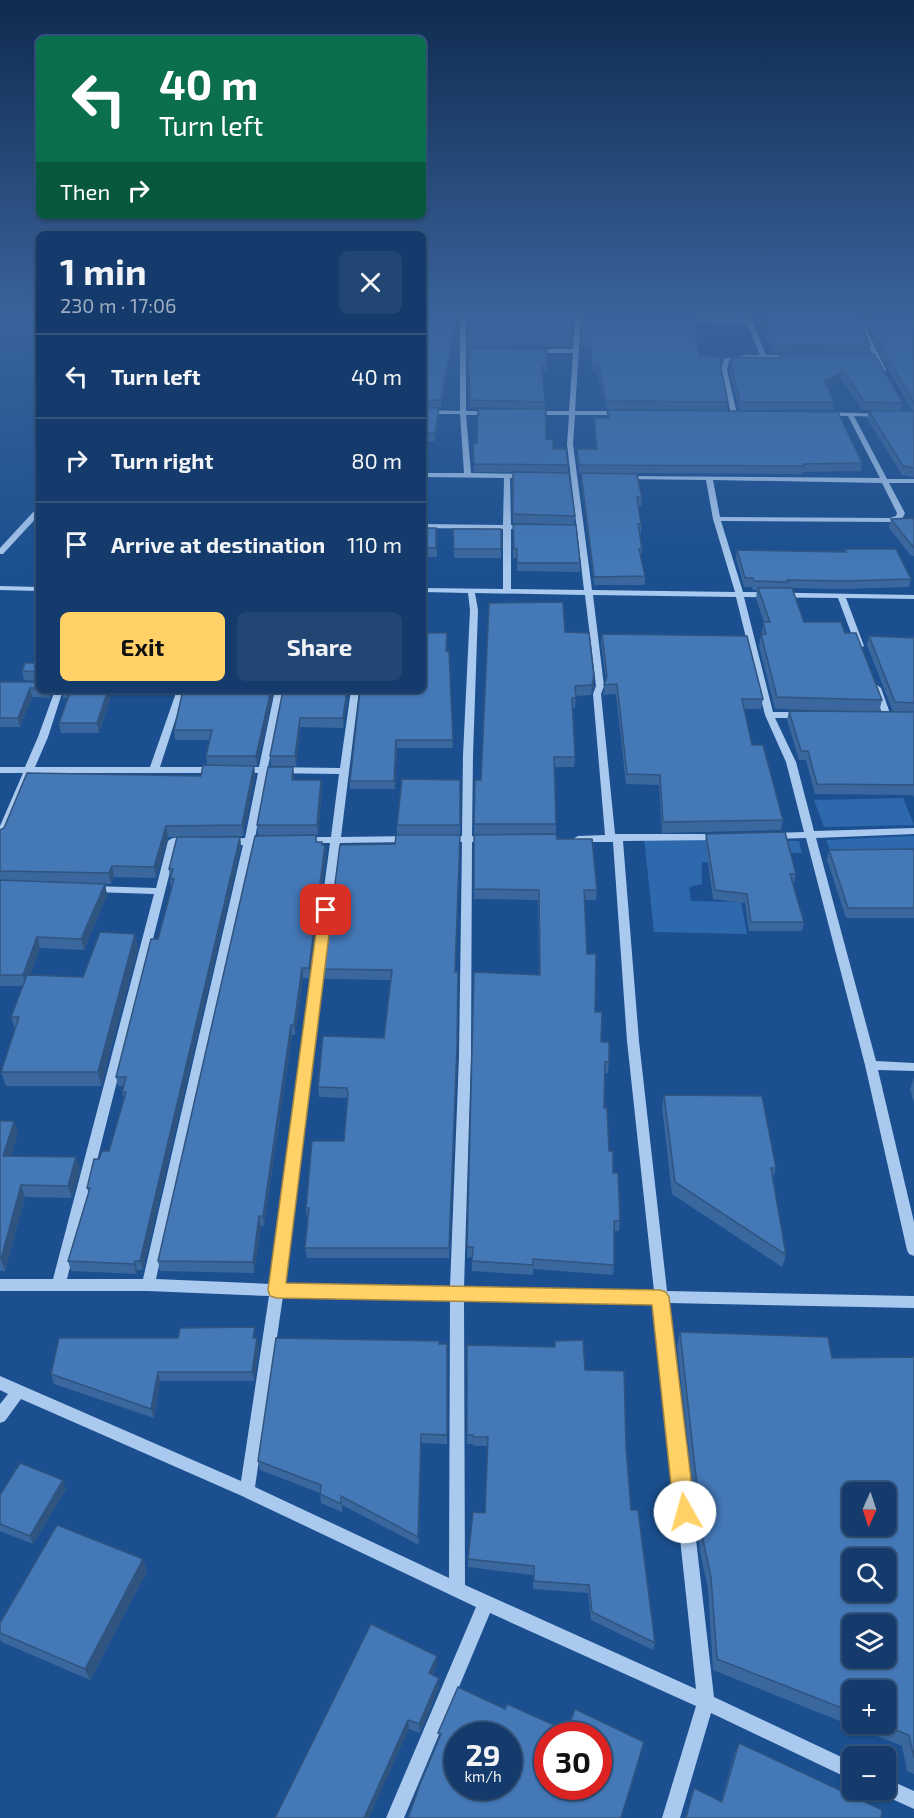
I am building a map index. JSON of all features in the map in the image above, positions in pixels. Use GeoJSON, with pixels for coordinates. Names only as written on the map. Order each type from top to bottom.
{"type":"FeatureCollection","features":[{"type":"Feature","properties":{"kind":"street"},"geometry":{"type":"LineString","coordinates":[[463,401],[468,476]]}},
{"type":"Feature","properties":{"kind":"street"},"geometry":{"type":"LineString","coordinates":[[573,401],[570,444],[576,528],[588,593],[600,686],[597,694],[610,836],[618,839]]}},
{"type":"Feature","properties":{"kind":"street"},"geometry":{"type":"LineString","coordinates":[[731,401],[734,414]]}},
{"type":"Feature","properties":{"kind":"street"},"geometry":{"type":"LineString","coordinates":[[426,412],[496,413]]}},
{"type":"Feature","properties":{"kind":"street"},"geometry":{"type":"LineString","coordinates":[[528,413],[632,413]]}},
{"type":"Feature","properties":{"kind":"street"},"geometry":{"type":"LineString","coordinates":[[723,414],[746,414]]}},
{"type":"Feature","properties":{"kind":"street"},"geometry":{"type":"LineString","coordinates":[[815,414],[885,415]]}},
{"type":"Feature","properties":{"kind":"street"},"geometry":{"type":"LineString","coordinates":[[717,519],[891,520],[899,517],[901,513],[850,414]]}},
{"type":"Feature","properties":{"kind":"street"},"geometry":{"type":"LineString","coordinates":[[426,475],[541,476]]}},
{"type":"Feature","properties":{"kind":"street"},"geometry":{"type":"LineString","coordinates":[[507,476],[509,527],[507,591]]}},
{"type":"Feature","properties":{"kind":"street"},"geometry":{"type":"LineString","coordinates":[[619,477],[914,481]]}},
{"type":"Feature","properties":{"kind":"street"},"geometry":{"type":"LineString","coordinates":[[709,479],[717,519],[740,596],[769,715],[791,762],[871,1065],[914,1250]]}},
{"type":"Feature","properties":{"kind":"street"},"geometry":{"type":"LineString","coordinates":[[0,552],[36,514]]}},
{"type":"Feature","properties":{"kind":"street"},"geometry":{"type":"LineString","coordinates":[[426,526],[540,528]]}},
{"type":"Feature","properties":{"kind":"street"},"geometry":{"type":"LineString","coordinates":[[0,588],[36,589]]}},
{"type":"Feature","properties":{"kind":"street"},"geometry":{"type":"LineString","coordinates":[[426,590],[914,597]]}},
{"type":"Feature","properties":{"kind":"street"},"geometry":{"type":"LineString","coordinates":[[457,1590],[457,1293],[465,1056],[466,840],[474,610],[471,590]]}},
{"type":"Feature","properties":{"kind":"street"},"geometry":{"type":"LineString","coordinates":[[841,596],[862,651]]}},
{"type":"Feature","properties":{"kind":"street"},"geometry":{"type":"LineString","coordinates":[[875,683],[892,716],[875,716]]}},
{"type":"Feature","properties":{"kind":"street"},"geometry":{"type":"LineString","coordinates":[[0,838],[43,737],[58,693]]}},
{"type":"Feature","properties":{"kind":"street"},"geometry":{"type":"LineString","coordinates":[[154,770],[180,693]]}},
{"type":"Feature","properties":{"kind":"street"},"geometry":{"type":"LineString","coordinates":[[148,1285],[265,770],[278,693]]}},
{"type":"Feature","properties":{"kind":"street"},"geometry":{"type":"LineString","coordinates":[[247,1491],[277,1290],[355,693]]}},
{"type":"Feature","properties":{"kind":"street"},"geometry":{"type":"LineString","coordinates":[[769,715],[816,716]]}},
{"type":"Feature","properties":{"kind":"street"},"geometry":{"type":"LineString","coordinates":[[0,770],[220,770]]}},
{"type":"Feature","properties":{"kind":"street"},"geometry":{"type":"LineString","coordinates":[[231,770],[344,771]]}},
{"type":"Feature","properties":{"kind":"street"},"geometry":{"type":"LineString","coordinates":[[764,836],[914,831]]}},
{"type":"Feature","properties":{"kind":"street"},"geometry":{"type":"LineString","coordinates":[[572,839],[729,837]]}},
{"type":"Feature","properties":{"kind":"street"},"geometry":{"type":"LineString","coordinates":[[216,841],[419,839]]}},
{"type":"Feature","properties":{"kind":"street"},"geometry":{"type":"LineString","coordinates":[[431,839],[502,839]]}},
{"type":"Feature","properties":{"kind":"street"},"geometry":{"type":"LineString","coordinates":[[618,839],[633,1041],[706,1702],[671,1818]]}},
{"type":"Feature","properties":{"kind":"street"},"geometry":{"type":"LineString","coordinates":[[58,1286],[158,891],[173,841],[194,841]]}},
{"type":"Feature","properties":{"kind":"street"},"geometry":{"type":"LineString","coordinates":[[79,889],[158,891]]}},
{"type":"Feature","properties":{"kind":"street"},"geometry":{"type":"LineString","coordinates":[[871,1065],[914,1067]]}},
{"type":"Feature","properties":{"kind":"street"},"geometry":{"type":"LineString","coordinates":[[0,1285],[148,1285],[277,1290],[914,1302]]}},
{"type":"Feature","properties":{"kind":"street"},"geometry":{"type":"LineString","coordinates":[[0,1383],[247,1491],[842,1766]]}},
{"type":"Feature","properties":{"kind":"street"},"geometry":{"type":"LineString","coordinates":[[0,1416],[18,1392]]}},
{"type":"Feature","properties":{"kind":"street"},"geometry":{"type":"LineString","coordinates":[[395,1818],[486,1603]]}},
{"type":"Feature","properties":{"kind":"street"},"geometry":{"type":"LineString","coordinates":[[896,1792],[914,1800]]}},
{"type":"Feature","properties":{"kind":"shaded area"},"geometry":{"type":"Polygon","coordinates":[[[903,798],[914,825],[824,827],[814,800],[903,798]]]}},
{"type":"Feature","properties":{"kind":"shaded area"},"geometry":{"type":"Polygon","coordinates":[[[914,836],[914,855],[832,855],[826,840],[914,836]]]}},
{"type":"Feature","properties":{"kind":"shaded area"},"geometry":{"type":"Polygon","coordinates":[[[644,838],[799,841],[802,853],[729,852],[724,863],[702,862],[702,884],[689,887],[691,901],[741,902],[747,934],[654,932],[644,838]]]}},
{"type":"Feature","properties":{"kind":"building"},"geometry":{"type":"Polygon","coordinates":[[[502,401],[545,401],[545,402],[502,401]]]}},
{"type":"Feature","properties":{"kind":"building"},"geometry":{"type":"Polygon","coordinates":[[[606,401],[728,401],[728,402],[606,401]]]}},
{"type":"Feature","properties":{"kind":"building"},"geometry":{"type":"Polygon","coordinates":[[[740,401],[834,402],[740,402],[740,401]]]}},
{"type":"Feature","properties":{"kind":"building"},"geometry":{"type":"Polygon","coordinates":[[[902,401],[903,403],[864,402],[902,401]]]}},
{"type":"Feature","properties":{"kind":"building"},"geometry":{"type":"Polygon","coordinates":[[[426,408],[439,408],[435,433],[426,433],[426,408]]]}},
{"type":"Feature","properties":{"kind":"building"},"geometry":{"type":"Polygon","coordinates":[[[478,409],[546,409],[546,439],[553,440],[553,449],[566,449],[568,465],[474,464],[473,443],[477,443],[478,409]]]}},
{"type":"Feature","properties":{"kind":"building"},"geometry":{"type":"Polygon","coordinates":[[[607,410],[838,412],[862,463],[803,464],[804,466],[579,465],[577,449],[597,449],[594,418],[609,418],[607,410]]]}},
{"type":"Feature","properties":{"kind":"building"},"geometry":{"type":"Polygon","coordinates":[[[869,411],[914,411],[914,468],[903,466],[869,411]]]}},
{"type":"Feature","properties":{"kind":"building"},"geometry":{"type":"Polygon","coordinates":[[[513,472],[569,473],[575,516],[513,514],[513,472]]]}},
{"type":"Feature","properties":{"kind":"building"},"geometry":{"type":"Polygon","coordinates":[[[581,473],[637,474],[642,498],[637,497],[642,549],[639,549],[645,576],[594,577],[581,473]]]}},
{"type":"Feature","properties":{"kind":"building"},"geometry":{"type":"Polygon","coordinates":[[[914,518],[914,547],[913,547],[891,519],[914,518]]]}},
{"type":"Feature","properties":{"kind":"building"},"geometry":{"type":"Polygon","coordinates":[[[513,524],[576,525],[580,563],[517,563],[513,524]]]}},
{"type":"Feature","properties":{"kind":"building"},"geometry":{"type":"Polygon","coordinates":[[[426,528],[436,528],[436,548],[426,548],[426,528]]]}},
{"type":"Feature","properties":{"kind":"building"},"geometry":{"type":"Polygon","coordinates":[[[453,529],[501,529],[501,549],[454,549],[453,529]]]}},
{"type":"Feature","properties":{"kind":"building"},"geometry":{"type":"Polygon","coordinates":[[[845,549],[896,549],[911,579],[754,581],[753,578],[745,578],[737,550],[846,552],[845,549]]]}},
{"type":"Feature","properties":{"kind":"building"},"geometry":{"type":"Polygon","coordinates":[[[758,588],[792,588],[804,622],[841,622],[845,633],[856,633],[882,700],[777,697],[761,634],[766,634],[763,622],[770,622],[758,588]]]}},
{"type":"Feature","properties":{"kind":"building"},"geometry":{"type":"Polygon","coordinates":[[[563,602],[565,632],[589,633],[594,676],[592,685],[575,686],[576,698],[572,698],[575,757],[554,757],[556,824],[474,824],[475,780],[481,780],[489,603],[563,602]]]}},
{"type":"Feature","properties":{"kind":"building"},"geometry":{"type":"Polygon","coordinates":[[[426,633],[447,633],[446,651],[449,651],[453,740],[396,740],[394,781],[350,781],[360,693],[426,693],[426,633]]]}},
{"type":"Feature","properties":{"kind":"building"},"geometry":{"type":"Polygon","coordinates":[[[602,634],[747,636],[763,699],[742,699],[752,745],[763,745],[783,820],[663,822],[660,775],[627,774],[617,684],[604,685],[607,676],[602,634]]]}},
{"type":"Feature","properties":{"kind":"building"},"geometry":{"type":"Polygon","coordinates":[[[869,636],[914,638],[914,703],[895,702],[869,636]]]}},
{"type":"Feature","properties":{"kind":"building"},"geometry":{"type":"Polygon","coordinates":[[[25,663],[36,663],[36,672],[22,671],[25,663]]]}},
{"type":"Feature","properties":{"kind":"building"},"geometry":{"type":"Polygon","coordinates":[[[0,682],[36,682],[36,688],[30,688],[18,718],[0,718],[0,682]]]}},
{"type":"Feature","properties":{"kind":"building"},"geometry":{"type":"Polygon","coordinates":[[[70,693],[107,693],[97,723],[59,723],[70,693]]]}},
{"type":"Feature","properties":{"kind":"building"},"geometry":{"type":"Polygon","coordinates":[[[182,693],[270,693],[256,756],[206,756],[212,730],[174,730],[182,693]]]}},
{"type":"Feature","properties":{"kind":"building"},"geometry":{"type":"Polygon","coordinates":[[[282,693],[347,693],[343,718],[300,718],[295,756],[270,756],[282,693]]]}},
{"type":"Feature","properties":{"kind":"building"},"geometry":{"type":"Polygon","coordinates":[[[789,711],[914,712],[914,785],[817,784],[808,751],[801,751],[789,711]]]}},
{"type":"Feature","properties":{"kind":"building"},"geometry":{"type":"Polygon","coordinates":[[[203,765],[254,766],[242,825],[166,826],[154,867],[112,866],[109,873],[0,871],[0,830],[4,828],[27,773],[201,776],[203,765]]]}},
{"type":"Feature","properties":{"kind":"building"},"geometry":{"type":"Polygon","coordinates":[[[268,767],[293,767],[292,780],[321,780],[317,825],[257,825],[268,767]]]}},
{"type":"Feature","properties":{"kind":"building"},"geometry":{"type":"Polygon","coordinates":[[[402,779],[460,780],[460,825],[397,825],[402,779]]]}},
{"type":"Feature","properties":{"kind":"building"},"geometry":{"type":"Polygon","coordinates":[[[785,832],[796,874],[790,874],[804,922],[751,922],[747,894],[715,890],[706,834],[785,832]]]}},
{"type":"Feature","properties":{"kind":"building"},"geometry":{"type":"Polygon","coordinates":[[[556,834],[557,839],[592,839],[597,890],[584,890],[587,954],[596,954],[595,1012],[602,1012],[601,1042],[609,1042],[609,1062],[605,1062],[604,1108],[607,1108],[609,1151],[613,1151],[613,1173],[618,1173],[620,1221],[614,1221],[614,1265],[533,1259],[533,1265],[472,1261],[473,1247],[467,1247],[474,972],[540,975],[539,890],[474,889],[474,835],[556,834]]]}},
{"type":"Feature","properties":{"kind":"building"},"geometry":{"type":"Polygon","coordinates":[[[316,835],[316,842],[322,842],[322,845],[325,845],[309,968],[302,968],[294,1025],[291,1025],[263,1216],[259,1216],[253,1262],[158,1261],[255,836],[316,835]]]}},
{"type":"Feature","properties":{"kind":"building"},"geometry":{"type":"Polygon","coordinates":[[[396,835],[460,835],[455,972],[458,972],[457,1046],[449,1248],[305,1248],[312,1141],[344,1141],[348,1094],[347,1088],[318,1087],[323,1036],[384,1038],[392,970],[324,969],[340,845],[395,844],[396,835]]]}},
{"type":"Feature","properties":{"kind":"building"},"geometry":{"type":"Polygon","coordinates":[[[177,837],[240,837],[140,1261],[135,1261],[134,1264],[68,1261],[90,1188],[87,1188],[94,1159],[99,1159],[102,1151],[109,1151],[126,1092],[122,1092],[126,1077],[116,1077],[151,939],[158,939],[174,879],[170,879],[173,869],[169,869],[177,837]]]}},
{"type":"Feature","properties":{"kind":"building"},"geometry":{"type":"Polygon","coordinates":[[[914,849],[914,908],[848,908],[829,850],[914,849]]]}},
{"type":"Feature","properties":{"kind":"building"},"geometry":{"type":"Polygon","coordinates":[[[0,880],[105,884],[81,939],[37,937],[23,975],[0,975],[0,880]]]}},
{"type":"Feature","properties":{"kind":"building"},"geometry":{"type":"Polygon","coordinates":[[[100,932],[135,934],[98,1072],[1,1072],[19,1017],[11,1017],[27,975],[83,977],[100,932]]]}},
{"type":"Feature","properties":{"kind":"building"},"geometry":{"type":"Polygon","coordinates":[[[664,1095],[762,1096],[776,1168],[771,1168],[786,1255],[675,1182],[664,1095]]]}},
{"type":"Feature","properties":{"kind":"building"},"geometry":{"type":"Polygon","coordinates":[[[0,1121],[14,1121],[3,1156],[76,1157],[68,1186],[21,1185],[1,1259],[0,1259],[0,1121]]]}},
{"type":"Feature","properties":{"kind":"building"},"geometry":{"type":"Polygon","coordinates":[[[255,1327],[253,1338],[257,1338],[252,1372],[158,1372],[151,1409],[51,1374],[59,1338],[178,1338],[180,1328],[255,1327]]]}},
{"type":"Feature","properties":{"kind":"building"},"geometry":{"type":"Polygon","coordinates":[[[680,1332],[828,1337],[832,1358],[914,1357],[914,1758],[909,1735],[896,1730],[896,1680],[842,1680],[842,1708],[717,1659],[711,1577],[703,1540],[680,1332]]]}},
{"type":"Feature","properties":{"kind":"building"},"geometry":{"type":"Polygon","coordinates":[[[276,1338],[439,1341],[439,1344],[447,1344],[447,1435],[421,1434],[418,1537],[341,1496],[341,1504],[320,1494],[321,1485],[258,1461],[276,1338]]]}},
{"type":"Feature","properties":{"kind":"building"},"geometry":{"type":"Polygon","coordinates":[[[583,1340],[585,1370],[624,1371],[626,1447],[631,1510],[638,1510],[655,1643],[592,1612],[589,1585],[534,1581],[534,1566],[468,1559],[473,1512],[485,1513],[488,1437],[467,1435],[467,1345],[555,1347],[555,1341],[583,1340]]]}},
{"type":"Feature","properties":{"kind":"building"},"geometry":{"type":"Polygon","coordinates":[[[20,1463],[63,1480],[30,1536],[0,1524],[0,1495],[20,1463]]]}},
{"type":"Feature","properties":{"kind":"building"},"geometry":{"type":"Polygon","coordinates":[[[57,1525],[143,1559],[85,1669],[0,1633],[0,1623],[57,1525]]]}},
{"type":"Feature","properties":{"kind":"building"},"geometry":{"type":"Polygon","coordinates":[[[371,1624],[437,1656],[429,1673],[439,1678],[419,1724],[408,1720],[364,1818],[275,1818],[371,1624]]]}},
{"type":"Feature","properties":{"kind":"building"},"geometry":{"type":"Polygon","coordinates":[[[458,1687],[505,1709],[507,1704],[547,1722],[534,1722],[534,1800],[612,1800],[612,1727],[644,1742],[621,1818],[408,1818],[441,1734],[438,1733],[458,1687]]]}},
{"type":"Feature","properties":{"kind":"building"},"geometry":{"type":"Polygon","coordinates":[[[575,1709],[602,1722],[570,1722],[575,1709]]]}},
{"type":"Feature","properties":{"kind":"building"},"geometry":{"type":"Polygon","coordinates":[[[739,1743],[842,1791],[842,1800],[861,1800],[882,1810],[881,1818],[686,1818],[694,1788],[722,1802],[739,1743]]]}},
{"type":"Feature","properties":{"kind":"route"},"geometry":{"type":"LineString","coordinates":[[326,910],[277,1290],[660,1297],[685,1512]]}}]}
